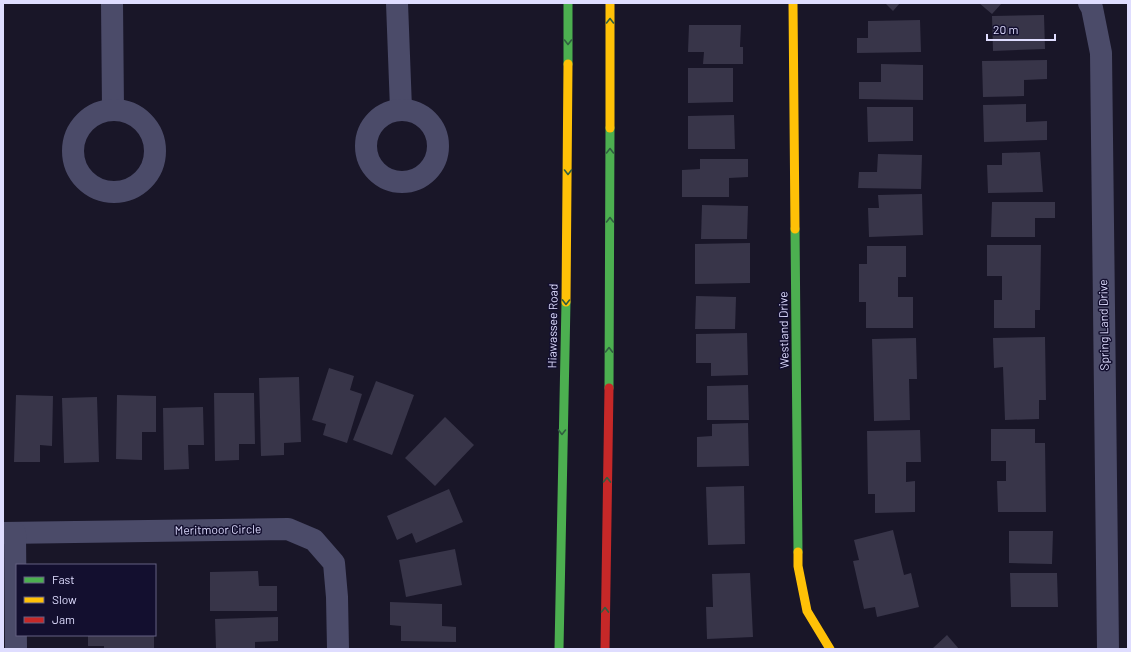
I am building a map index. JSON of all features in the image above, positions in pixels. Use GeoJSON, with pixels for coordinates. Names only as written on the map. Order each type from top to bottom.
{"type":"FeatureCollection","features":[{"type":"Feature","properties":{"kind":"street"},"geometry":{"type":"LineString","coordinates":[[112,3],[113,109]]}},
{"type":"Feature","properties":{"kind":"street"},"geometry":{"type":"LineString","coordinates":[[397,3],[401,109]]}},
{"type":"Feature","properties":{"kind":"street","name":"Hiawassee Road"},"geometry":{"type":"LineString","coordinates":[[559,649],[568,223],[568,3]]}},
{"type":"Feature","properties":{"kind":"street"},"geometry":{"type":"LineString","coordinates":[[605,649],[610,280],[610,3]]}},
{"type":"Feature","properties":{"kind":"street","name":"Westland Drive"},"geometry":{"type":"LineString","coordinates":[[793,3],[798,566],[807,611],[830,649]]}},
{"type":"Feature","properties":{"kind":"street","name":"Spring Land Drive"},"geometry":{"type":"LineString","coordinates":[[1089,3],[1092,8],[1100,53],[1108,649]]}},
{"type":"Feature","properties":{"kind":"street","name":"Meritmoor Circle"},"geometry":{"type":"LineString","coordinates":[[9,533],[288,529],[314,540],[334,563],[337,597],[338,649]]}},
{"type":"Feature","properties":{"kind":"street"},"geometry":{"type":"LineString","coordinates":[[9,533],[16,649]]}},
{"type":"Feature","properties":{"kind":"building"},"geometry":{"type":"Polygon","coordinates":[[[885,3],[900,3],[893,11],[885,3]]]}},
{"type":"Feature","properties":{"kind":"building"},"geometry":{"type":"Polygon","coordinates":[[[979,3],[1002,3],[992,14],[979,3]]]}},
{"type":"Feature","properties":{"kind":"building"},"geometry":{"type":"Polygon","coordinates":[[[1044,15],[1045,49],[993,51],[992,16],[1044,15]]]}},
{"type":"Feature","properties":{"kind":"building"},"geometry":{"type":"Polygon","coordinates":[[[920,20],[921,52],[857,53],[857,38],[868,38],[868,21],[920,20]]]}},
{"type":"Feature","properties":{"kind":"building"},"geometry":{"type":"Polygon","coordinates":[[[689,25],[741,25],[740,47],[743,47],[743,64],[703,64],[704,52],[688,52],[689,25]]]}},
{"type":"Feature","properties":{"kind":"building"},"geometry":{"type":"Polygon","coordinates":[[[1047,60],[1047,79],[1024,80],[1024,96],[983,97],[982,61],[1047,60]]]}},
{"type":"Feature","properties":{"kind":"building"},"geometry":{"type":"Polygon","coordinates":[[[881,64],[923,65],[923,100],[859,99],[859,82],[881,82],[881,64]]]}},
{"type":"Feature","properties":{"kind":"building"},"geometry":{"type":"Polygon","coordinates":[[[688,68],[733,68],[733,102],[688,103],[688,68]]]}},
{"type":"Feature","properties":{"kind":"building"},"geometry":{"type":"Polygon","coordinates":[[[1026,104],[1026,122],[1047,121],[1047,140],[984,142],[983,105],[1026,104]]]}},
{"type":"Feature","properties":{"kind":"building"},"geometry":{"type":"Polygon","coordinates":[[[867,107],[913,107],[913,141],[868,142],[867,107]]]}},
{"type":"Feature","properties":{"kind":"building"},"geometry":{"type":"Polygon","coordinates":[[[734,115],[735,149],[688,149],[688,116],[734,115]]]}},
{"type":"Feature","properties":{"kind":"building"},"geometry":{"type":"Polygon","coordinates":[[[1040,152],[1043,192],[988,193],[987,165],[1002,165],[1002,153],[1040,152]]]}},
{"type":"Feature","properties":{"kind":"building"},"geometry":{"type":"Polygon","coordinates":[[[878,154],[922,155],[921,189],[858,188],[859,172],[877,172],[878,154]]]}},
{"type":"Feature","properties":{"kind":"building"},"geometry":{"type":"Polygon","coordinates":[[[700,159],[748,159],[748,177],[729,178],[729,197],[682,197],[682,170],[700,169],[700,159]]]}},
{"type":"Feature","properties":{"kind":"building"},"geometry":{"type":"Polygon","coordinates":[[[922,194],[923,235],[869,237],[868,208],[879,208],[878,195],[922,194]]]}},
{"type":"Feature","properties":{"kind":"building"},"geometry":{"type":"Polygon","coordinates":[[[992,202],[1055,202],[1055,218],[1035,218],[1035,237],[991,237],[992,202]]]}},
{"type":"Feature","properties":{"kind":"building"},"geometry":{"type":"Polygon","coordinates":[[[702,205],[748,206],[747,239],[701,239],[702,205]]]}},
{"type":"Feature","properties":{"kind":"building"},"geometry":{"type":"Polygon","coordinates":[[[750,243],[750,283],[695,284],[695,244],[750,243]]]}},
{"type":"Feature","properties":{"kind":"building"},"geometry":{"type":"Polygon","coordinates":[[[987,245],[1041,245],[1040,310],[1035,310],[1035,328],[994,328],[994,300],[1002,300],[1002,276],[987,276],[987,245]]]}},
{"type":"Feature","properties":{"kind":"building"},"geometry":{"type":"Polygon","coordinates":[[[867,246],[906,246],[906,277],[898,277],[898,297],[913,297],[913,328],[866,328],[866,302],[859,302],[859,264],[867,264],[867,246]]]}},
{"type":"Feature","properties":{"kind":"building"},"geometry":{"type":"Polygon","coordinates":[[[696,296],[736,297],[735,329],[695,329],[696,296]]]}},
{"type":"Feature","properties":{"kind":"building"},"geometry":{"type":"Polygon","coordinates":[[[747,333],[748,375],[711,376],[711,363],[696,363],[696,334],[747,333]]]}},
{"type":"Feature","properties":{"kind":"building"},"geometry":{"type":"Polygon","coordinates":[[[1045,337],[1046,400],[1039,400],[1039,419],[1005,420],[1003,367],[994,368],[993,338],[1045,337]]]}},
{"type":"Feature","properties":{"kind":"building"},"geometry":{"type":"Polygon","coordinates":[[[916,338],[917,379],[909,379],[910,420],[874,421],[872,339],[916,338]]]}},
{"type":"Feature","properties":{"kind":"building"},"geometry":{"type":"Polygon","coordinates":[[[329,368],[354,376],[350,390],[362,394],[347,443],[323,435],[326,424],[312,420],[329,368]]]}},
{"type":"Feature","properties":{"kind":"building"},"geometry":{"type":"Polygon","coordinates":[[[299,377],[301,442],[284,443],[284,455],[261,456],[259,378],[299,377]]]}},
{"type":"Feature","properties":{"kind":"building"},"geometry":{"type":"Polygon","coordinates":[[[376,381],[414,395],[392,455],[353,440],[376,381]]]}},
{"type":"Feature","properties":{"kind":"building"},"geometry":{"type":"Polygon","coordinates":[[[748,385],[749,420],[707,420],[707,386],[748,385]]]}},
{"type":"Feature","properties":{"kind":"building"},"geometry":{"type":"Polygon","coordinates":[[[214,393],[254,393],[255,444],[239,444],[239,460],[215,461],[214,393]]]}},
{"type":"Feature","properties":{"kind":"building"},"geometry":{"type":"Polygon","coordinates":[[[16,395],[53,396],[52,446],[40,445],[40,462],[14,462],[16,395]]]}},
{"type":"Feature","properties":{"kind":"building"},"geometry":{"type":"Polygon","coordinates":[[[117,395],[156,396],[156,432],[142,432],[142,460],[116,459],[117,395]]]}},
{"type":"Feature","properties":{"kind":"building"},"geometry":{"type":"Polygon","coordinates":[[[97,397],[99,462],[64,463],[62,398],[97,397]]]}},
{"type":"Feature","properties":{"kind":"building"},"geometry":{"type":"Polygon","coordinates":[[[203,407],[204,445],[188,445],[189,469],[164,470],[163,408],[203,407]]]}},
{"type":"Feature","properties":{"kind":"building"},"geometry":{"type":"Polygon","coordinates":[[[445,417],[474,445],[435,486],[405,458],[445,417]]]}},
{"type":"Feature","properties":{"kind":"building"},"geometry":{"type":"Polygon","coordinates":[[[748,423],[749,466],[697,467],[697,437],[712,436],[712,424],[748,423]]]}},
{"type":"Feature","properties":{"kind":"building"},"geometry":{"type":"Polygon","coordinates":[[[991,429],[1035,429],[1035,443],[1045,443],[1046,512],[998,512],[997,481],[1006,481],[1006,461],[991,461],[991,429]]]}},
{"type":"Feature","properties":{"kind":"building"},"geometry":{"type":"Polygon","coordinates":[[[920,430],[921,462],[906,462],[906,482],[915,481],[915,512],[875,513],[875,494],[868,494],[867,431],[920,430]]]}},
{"type":"Feature","properties":{"kind":"building"},"geometry":{"type":"Polygon","coordinates":[[[744,486],[745,544],[708,545],[706,487],[744,486]]]}},
{"type":"Feature","properties":{"kind":"building"},"geometry":{"type":"Polygon","coordinates":[[[449,489],[463,522],[416,543],[412,533],[397,540],[387,516],[449,489]]]}},
{"type":"Feature","properties":{"kind":"building"},"geometry":{"type":"Polygon","coordinates":[[[893,530],[904,575],[911,573],[919,607],[877,617],[875,607],[864,609],[853,561],[859,560],[854,540],[893,530]]]}},
{"type":"Feature","properties":{"kind":"building"},"geometry":{"type":"Polygon","coordinates":[[[1009,531],[1053,531],[1052,564],[1009,563],[1009,531]]]}},
{"type":"Feature","properties":{"kind":"building"},"geometry":{"type":"Polygon","coordinates":[[[455,549],[462,585],[406,597],[399,560],[455,549]]]}},
{"type":"Feature","properties":{"kind":"building"},"geometry":{"type":"Polygon","coordinates":[[[258,571],[259,586],[277,586],[277,611],[210,611],[210,572],[258,571]]]}},
{"type":"Feature","properties":{"kind":"building"},"geometry":{"type":"Polygon","coordinates":[[[750,573],[753,637],[707,639],[706,607],[713,607],[712,574],[750,573]]]}},
{"type":"Feature","properties":{"kind":"building"},"geometry":{"type":"Polygon","coordinates":[[[1010,573],[1057,573],[1058,607],[1011,607],[1010,573]]]}},
{"type":"Feature","properties":{"kind":"building"},"geometry":{"type":"Polygon","coordinates":[[[390,602],[442,604],[442,626],[456,627],[456,642],[401,641],[401,626],[390,625],[390,602]]]}},
{"type":"Feature","properties":{"kind":"building"},"geometry":{"type":"Polygon","coordinates":[[[278,617],[278,641],[255,642],[255,649],[216,649],[215,619],[278,617]]]}},
{"type":"Feature","properties":{"kind":"building"},"geometry":{"type":"Polygon","coordinates":[[[947,635],[959,649],[932,649],[947,635]]]}},
{"type":"Feature","properties":{"kind":"building"},"geometry":{"type":"Polygon","coordinates":[[[88,636],[154,636],[154,649],[104,649],[104,646],[88,646],[88,636]]]}},
{"type":"Feature","properties":{"kind":"traffic: fast"},"geometry":{"type":"LineString","coordinates":[[568,3],[568,64]]}},
{"type":"Feature","properties":{"kind":"traffic: fast"},"geometry":{"type":"LineString","coordinates":[[609,388],[610,128]]}},
{"type":"Feature","properties":{"kind":"traffic: fast"},"geometry":{"type":"LineString","coordinates":[[795,229],[798,552]]}},
{"type":"Feature","properties":{"kind":"traffic: fast"},"geometry":{"type":"LineString","coordinates":[[559,649],[566,302]]}},
{"type":"Feature","properties":{"kind":"traffic: slow"},"geometry":{"type":"LineString","coordinates":[[610,3],[610,128]]}},
{"type":"Feature","properties":{"kind":"traffic: slow"},"geometry":{"type":"LineString","coordinates":[[793,3],[795,229]]}},
{"type":"Feature","properties":{"kind":"traffic: slow"},"geometry":{"type":"LineString","coordinates":[[566,302],[568,64]]}},
{"type":"Feature","properties":{"kind":"traffic: slow"},"geometry":{"type":"LineString","coordinates":[[798,552],[798,566],[807,611],[830,649]]}},
{"type":"Feature","properties":{"kind":"traffic: jam"},"geometry":{"type":"LineString","coordinates":[[605,649],[609,388]]}}]}
